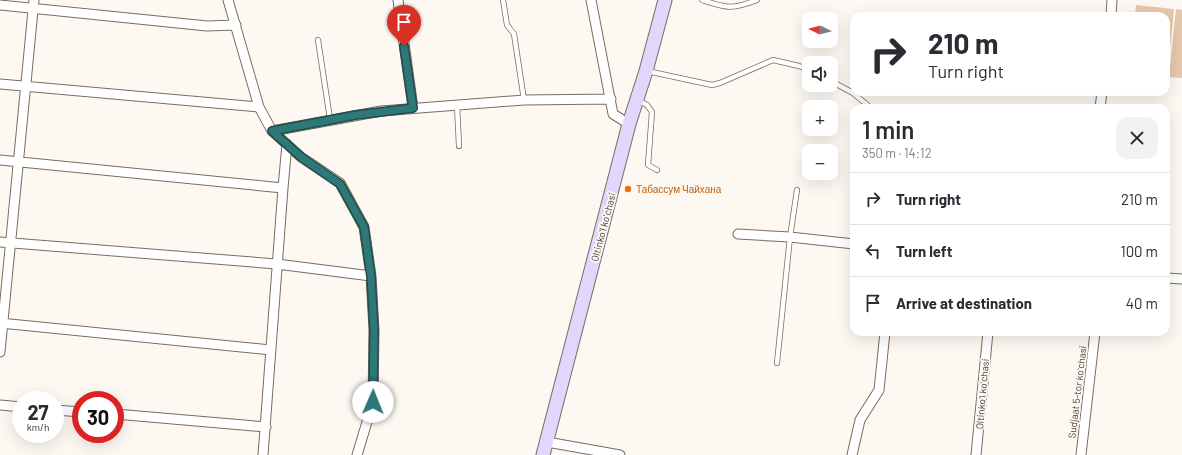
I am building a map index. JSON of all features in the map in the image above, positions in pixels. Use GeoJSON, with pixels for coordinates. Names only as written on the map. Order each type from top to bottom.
{"type":"FeatureCollection","features":[{"type":"Feature","properties":{"kind":"main road","name":"Oltinkoʻl koʻchasi"},"geometry":{"type":"LineString","coordinates":[[543,455],[629,124],[646,71],[665,0]]}},
{"type":"Feature","properties":{"kind":"street"},"geometry":{"type":"LineString","coordinates":[[228,0],[259,106],[272,131],[301,157],[340,184],[364,227],[371,276],[374,330],[373,402],[357,455]]}},
{"type":"Feature","properties":{"kind":"street"},"geometry":{"type":"LineString","coordinates":[[398,0],[413,108]]}},
{"type":"Feature","properties":{"kind":"street"},"geometry":{"type":"LineString","coordinates":[[590,0],[614,114],[629,124]]}},
{"type":"Feature","properties":{"kind":"street"},"geometry":{"type":"LineString","coordinates":[[1111,12],[1112,0]]}},
{"type":"Feature","properties":{"kind":"street"},"geometry":{"type":"LineString","coordinates":[[0,5],[33,4],[207,26],[236,25]]}},
{"type":"Feature","properties":{"kind":"street"},"geometry":{"type":"LineString","coordinates":[[0,352],[33,4]]}},
{"type":"Feature","properties":{"kind":"street"},"geometry":{"type":"LineString","coordinates":[[0,84],[259,106]]}},
{"type":"Feature","properties":{"kind":"street"},"geometry":{"type":"LineString","coordinates":[[272,131],[381,111],[524,100],[611,99]]}},
{"type":"Feature","properties":{"kind":"street"},"geometry":{"type":"LineString","coordinates":[[263,455],[282,188],[287,144]]}},
{"type":"Feature","properties":{"kind":"street"},"geometry":{"type":"LineString","coordinates":[[0,160],[282,188]]}},
{"type":"Feature","properties":{"kind":"street"},"geometry":{"type":"LineString","coordinates":[[738,234],[790,237],[850,244]]}},
{"type":"Feature","properties":{"kind":"street"},"geometry":{"type":"LineString","coordinates":[[0,242],[277,264],[371,276]]}},
{"type":"Feature","properties":{"kind":"street"},"geometry":{"type":"LineString","coordinates":[[1170,278],[1182,279]]}},
{"type":"Feature","properties":{"kind":"street"},"geometry":{"type":"LineString","coordinates":[[2,323],[271,350]]}},
{"type":"Feature","properties":{"kind":"street"},"geometry":{"type":"LineString","coordinates":[[852,455],[860,420],[879,390],[885,336]]}},
{"type":"Feature","properties":{"kind":"street","name":"Oltinkoʻl koʻchasi"},"geometry":{"type":"LineString","coordinates":[[976,455],[988,336]]}},
{"type":"Feature","properties":{"kind":"street","name":"Sudjaat 5-tor koʻchasi"},"geometry":{"type":"LineString","coordinates":[[1081,455],[1095,336]]}},
{"type":"Feature","properties":{"kind":"street"},"geometry":{"type":"LineString","coordinates":[[0,405],[12,406]]}},
{"type":"Feature","properties":{"kind":"street"},"geometry":{"type":"LineString","coordinates":[[124,415],[266,427]]}},
{"type":"Feature","properties":{"kind":"street"},"geometry":{"type":"LineString","coordinates":[[547,442],[620,455]]}},
{"type":"Feature","properties":{"kind":"lane"},"geometry":{"type":"LineString","coordinates":[[503,0],[507,25],[514,34],[524,100]]}},
{"type":"Feature","properties":{"kind":"lane"},"geometry":{"type":"LineString","coordinates":[[702,0],[724,7],[733,7],[757,0]]}},
{"type":"Feature","properties":{"kind":"lane"},"geometry":{"type":"LineString","coordinates":[[318,40],[330,120]]}},
{"type":"Feature","properties":{"kind":"lane"},"geometry":{"type":"LineString","coordinates":[[646,71],[712,85],[720,83],[772,60],[802,67]]}},
{"type":"Feature","properties":{"kind":"lane"},"geometry":{"type":"LineString","coordinates":[[838,85],[850,92]]}},
{"type":"Feature","properties":{"kind":"lane"},"geometry":{"type":"LineString","coordinates":[[856,96],[867,104]]}},
{"type":"Feature","properties":{"kind":"lane"},"geometry":{"type":"LineString","coordinates":[[637,100],[647,105],[652,112],[648,165],[657,170]]}},
{"type":"Feature","properties":{"kind":"lane"},"geometry":{"type":"LineString","coordinates":[[457,106],[459,146]]}},
{"type":"Feature","properties":{"kind":"lane"},"geometry":{"type":"LineString","coordinates":[[777,363],[790,237],[797,190]]}},
{"type":"Feature","properties":{"kind":"shaded area"},"geometry":{"type":"Polygon","coordinates":[[[1136,5],[1174,9],[1170,47],[1170,12],[1135,12],[1136,5]]]}},
{"type":"Feature","properties":{"kind":"shaded area"},"geometry":{"type":"Polygon","coordinates":[[[1176,9],[1182,10],[1182,78],[1170,77],[1176,9]]]}},
{"type":"Feature","properties":{"kind":"place","name":"Табассум Чайхана"},"geometry":{"type":"Point","coordinates":[628,189]}},
{"type":"Feature","properties":{"kind":"route"},"geometry":{"type":"LineString","coordinates":[[373,402],[374,330],[371,276],[364,227],[340,184],[301,157],[272,131],[356,115],[413,108],[404,46]]}}]}
